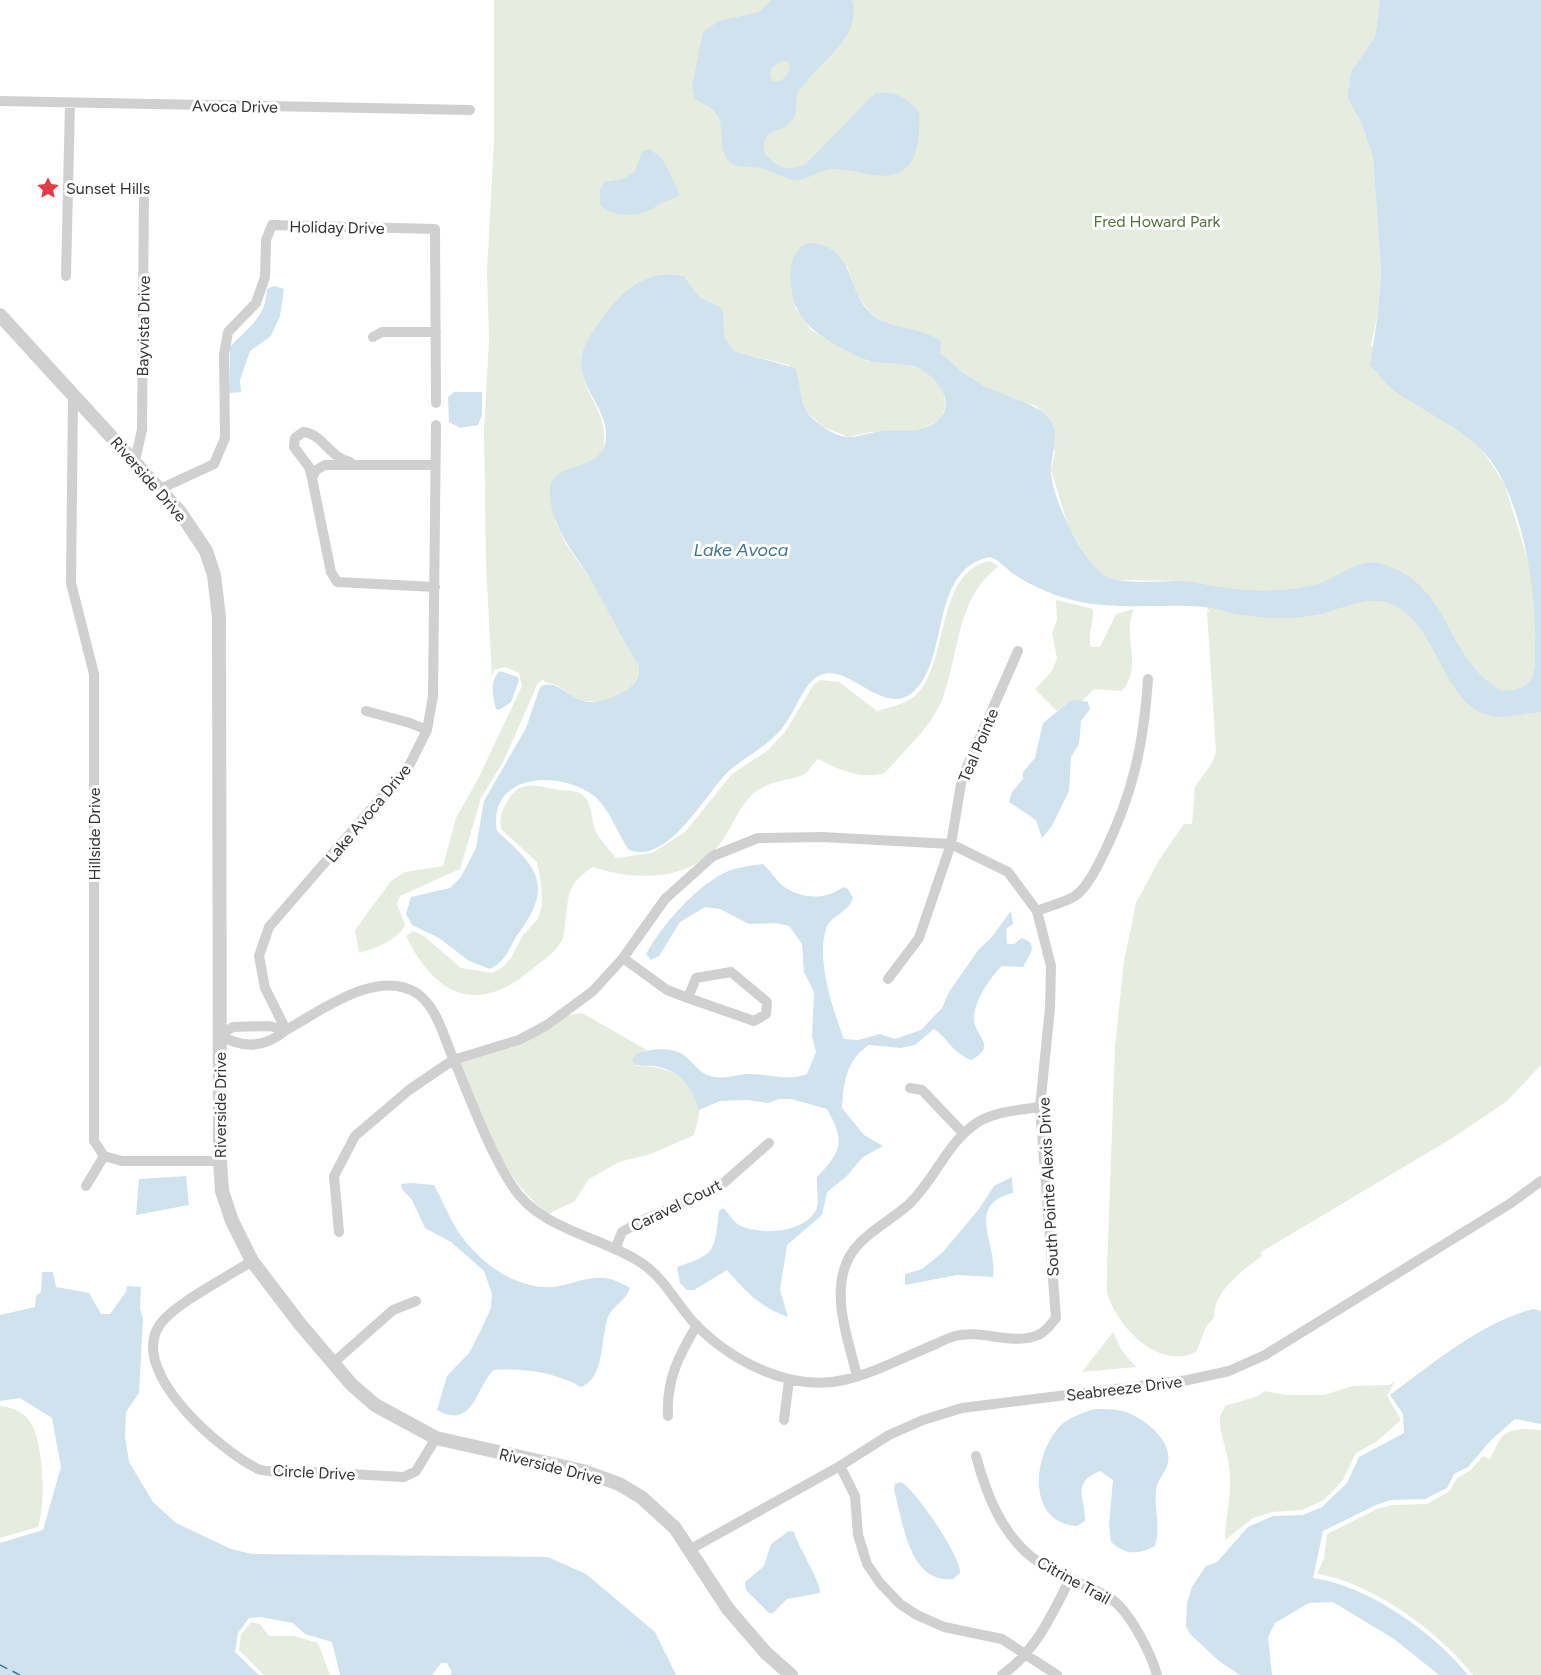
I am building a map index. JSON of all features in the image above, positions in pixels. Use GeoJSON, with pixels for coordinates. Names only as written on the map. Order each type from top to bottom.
{"type":"FeatureCollection","features":[{"type":"Feature","properties":{"kind":"street","name":"Avoca Drive"},"geometry":{"type":"LineString","coordinates":[[0,102],[470,110]]}},
{"type":"Feature","properties":{"kind":"street"},"geometry":{"type":"LineString","coordinates":[[66,276],[70,104]]}},
{"type":"Feature","properties":{"kind":"street","name":"Bayvista Drive"},"geometry":{"type":"LineString","coordinates":[[135,459],[142,430],[144,193]]}},
{"type":"Feature","properties":{"kind":"street","name":"Holiday Drive"},"geometry":{"type":"LineString","coordinates":[[160,489],[214,464],[225,438],[224,355],[228,332],[256,303],[266,277],[266,240],[272,225],[435,229],[436,403]]}},
{"type":"Feature","properties":{"kind":"street","name":"Riverside Drive"},"geometry":{"type":"LineString","coordinates":[[0,315],[73,396],[135,459],[180,512],[206,551],[218,595],[220,1161],[222,1191],[232,1221],[252,1261],[333,1363],[375,1405],[435,1438],[583,1472],[619,1484],[658,1511],[675,1528],[728,1609],[766,1653],[791,1675]]}},
{"type":"Feature","properties":{"kind":"street"},"geometry":{"type":"LineString","coordinates":[[373,337],[382,332],[436,332]]}},
{"type":"Feature","properties":{"kind":"street","name":"Hillside Drive"},"geometry":{"type":"LineString","coordinates":[[73,396],[71,583],[93,674],[94,1141],[104,1156]]}},
{"type":"Feature","properties":{"kind":"street"},"geometry":{"type":"LineString","coordinates":[[312,478],[316,470],[325,465],[435,465],[436,425]]}},
{"type":"Feature","properties":{"kind":"street"},"geometry":{"type":"LineString","coordinates":[[363,464],[338,458],[314,435],[303,432],[295,438],[294,447],[309,467],[312,478],[331,572],[337,582],[435,587]]}},
{"type":"Feature","properties":{"kind":"street","name":"Lake Avoca Drive"},"geometry":{"type":"LineString","coordinates":[[286,1030],[265,988],[259,956],[269,927],[410,764],[427,730],[433,696],[435,465]]}},
{"type":"Feature","properties":{"kind":"street","name":"Teal Pointe"},"geometry":{"type":"LineString","coordinates":[[888,979],[919,938],[951,844],[962,778],[1018,651]]}},
{"type":"Feature","properties":{"kind":"street"},"geometry":{"type":"LineString","coordinates":[[1036,911],[1076,896],[1097,868],[1124,812],[1141,747],[1148,679]]}},
{"type":"Feature","properties":{"kind":"street"},"geometry":{"type":"LineString","coordinates":[[366,711],[427,730]]}},
{"type":"Feature","properties":{"kind":"street","name":"South Pointe Alexis Drive"},"geometry":{"type":"LineString","coordinates":[[220,1035],[236,1044],[272,1042],[286,1030],[350,994],[369,988],[401,987],[416,993],[430,1005],[453,1060],[511,1185],[526,1204],[553,1223],[616,1247],[644,1264],[697,1325],[741,1359],[789,1380],[822,1382],[857,1376],[956,1336],[1025,1337],[1038,1335],[1056,1318],[1040,1107],[1050,1008],[1051,966],[1036,911],[1008,872],[951,844],[822,837],[758,838],[713,856],[665,899],[623,958],[592,991],[547,1025],[519,1040],[453,1060]]}},
{"type":"Feature","properties":{"kind":"street"},"geometry":{"type":"LineString","coordinates":[[623,958],[667,990],[688,998],[754,1021],[761,1019],[768,1008],[767,1002],[731,972],[696,978],[688,998]]}},
{"type":"Feature","properties":{"kind":"street"},"geometry":{"type":"LineString","coordinates":[[220,1035],[233,1027],[268,1026],[286,1030]]}},
{"type":"Feature","properties":{"kind":"street"},"geometry":{"type":"LineString","coordinates":[[339,1232],[334,1176],[355,1136],[409,1090],[453,1060]]}},
{"type":"Feature","properties":{"kind":"street"},"geometry":{"type":"LineString","coordinates":[[910,1088],[922,1090],[963,1133]]}},
{"type":"Feature","properties":{"kind":"street"},"geometry":{"type":"LineString","coordinates":[[857,1376],[843,1315],[841,1290],[845,1265],[861,1243],[926,1187],[963,1133],[996,1114],[1040,1107]]}},
{"type":"Feature","properties":{"kind":"street","name":"Caravel Court"},"geometry":{"type":"LineString","coordinates":[[616,1247],[622,1232],[643,1220],[719,1187],[769,1143]]}},
{"type":"Feature","properties":{"kind":"street"},"geometry":{"type":"LineString","coordinates":[[86,1186],[104,1156],[122,1161],[220,1161]]}},
{"type":"Feature","properties":{"kind":"street","name":"Seabreeze Drive"},"geometry":{"type":"LineString","coordinates":[[689,1550],[840,1466],[889,1435],[962,1408],[1188,1380],[1229,1371],[1265,1355],[1511,1203],[1541,1181]]}},
{"type":"Feature","properties":{"kind":"street","name":"Circle Drive"},"geometry":{"type":"LineString","coordinates":[[252,1261],[168,1315],[155,1335],[153,1353],[160,1372],[180,1406],[201,1428],[259,1470],[404,1477],[416,1471],[435,1438]]}},
{"type":"Feature","properties":{"kind":"street"},"geometry":{"type":"LineString","coordinates":[[333,1363],[393,1310],[416,1301]]}},
{"type":"Feature","properties":{"kind":"street"},"geometry":{"type":"LineString","coordinates":[[668,1416],[667,1396],[674,1364],[697,1325]]}},
{"type":"Feature","properties":{"kind":"street"},"geometry":{"type":"LineString","coordinates":[[784,1420],[789,1380]]}},
{"type":"Feature","properties":{"kind":"street","name":"Citrine Trail"},"geometry":{"type":"LineString","coordinates":[[976,1456],[986,1494],[1012,1537],[1032,1557],[1070,1581],[1112,1599],[1124,1610],[1157,1675]]}},
{"type":"Feature","properties":{"kind":"street"},"geometry":{"type":"LineString","coordinates":[[840,1466],[852,1485],[858,1535],[867,1564],[880,1583],[900,1604],[917,1615],[944,1627],[990,1635],[1027,1654],[1057,1675]]}},
{"type":"Feature","properties":{"kind":"street"},"geometry":{"type":"LineString","coordinates":[[1002,1675],[1027,1654],[1070,1581]]}},
{"type":"Feature","properties":{"kind":"green space","name":"Fred Howard Park"},"geometry":{"type":"Polygon","coordinates":[[[494,0],[1380,0],[1375,37],[1351,71],[1347,98],[1361,122],[1373,157],[1381,272],[1378,313],[1371,345],[1421,407],[1454,426],[1481,448],[1505,485],[1530,568],[1536,616],[1534,675],[1541,687],[1541,1065],[1507,1101],[1454,1137],[1261,1252],[1262,1256],[1238,1275],[1223,1291],[1215,1308],[1214,1318],[1206,1327],[1196,1352],[1182,1356],[1169,1355],[1155,1351],[1143,1343],[1131,1333],[1113,1309],[1108,1296],[1107,1279],[1115,1047],[1124,961],[1136,903],[1159,860],[1184,824],[1192,824],[1195,787],[1212,763],[1216,752],[1207,611],[1210,612],[1186,581],[1117,580],[1106,577],[1093,567],[1068,526],[1051,470],[1055,451],[1037,406],[1007,398],[979,384],[908,330],[871,314],[858,296],[847,266],[795,307],[811,330],[858,357],[867,361],[900,362],[929,373],[939,382],[944,394],[945,408],[941,419],[916,432],[871,432],[848,437],[823,427],[806,411],[789,365],[734,351],[725,338],[723,313],[719,306],[699,297],[684,276],[669,274],[642,281],[630,288],[609,308],[584,346],[581,362],[586,385],[603,426],[603,450],[555,521],[566,544],[595,586],[639,666],[638,675],[634,684],[627,690],[610,699],[600,701],[578,699],[543,680],[538,683],[503,762],[481,798],[460,869],[400,896],[397,904],[405,925],[402,930],[385,943],[359,952],[355,930],[391,881],[405,872],[443,866],[456,818],[478,779],[522,686],[519,673],[505,667],[494,670],[492,677],[486,564],[484,430],[489,340],[487,271],[494,140],[494,0]]]}},
{"type":"Feature","properties":{"kind":"green space"},"geometry":{"type":"Polygon","coordinates":[[[990,561],[999,566],[974,594],[966,611],[942,700],[924,730],[885,773],[859,775],[818,759],[801,776],[768,785],[754,793],[715,850],[687,868],[672,873],[640,876],[593,867],[578,879],[570,891],[563,936],[558,947],[508,986],[490,993],[473,995],[457,992],[442,984],[417,955],[406,936],[413,931],[424,936],[461,968],[492,973],[503,967],[511,958],[523,935],[538,919],[542,905],[537,862],[501,829],[504,809],[517,789],[536,786],[579,793],[585,797],[589,805],[596,832],[616,858],[652,853],[685,832],[732,774],[767,751],[785,732],[814,684],[821,680],[839,682],[877,711],[903,703],[916,695],[927,680],[951,599],[960,582],[972,568],[990,561]]]}},
{"type":"Feature","properties":{"kind":"green space"},"geometry":{"type":"Polygon","coordinates":[[[1056,600],[1093,609],[1091,647],[1100,647],[1116,614],[1134,609],[1130,629],[1131,671],[1122,691],[1094,689],[1082,701],[1070,701],[1057,711],[1035,689],[1052,671],[1057,658],[1052,633],[1057,620],[1056,600]]]}},
{"type":"Feature","properties":{"kind":"green space"},"geometry":{"type":"Polygon","coordinates":[[[582,1013],[647,1050],[635,1054],[638,1066],[669,1071],[687,1082],[694,1090],[698,1100],[698,1117],[694,1135],[651,1154],[619,1162],[589,1179],[575,1201],[548,1214],[532,1200],[506,1165],[495,1145],[460,1063],[521,1045],[569,1015],[582,1013]]]}},
{"type":"Feature","properties":{"kind":"green space"},"geometry":{"type":"Polygon","coordinates":[[[1113,1332],[1122,1351],[1136,1367],[1082,1372],[1113,1332]]]}},
{"type":"Feature","properties":{"kind":"green space"},"geometry":{"type":"Polygon","coordinates":[[[1395,1381],[1387,1396],[1401,1420],[1376,1442],[1356,1453],[1343,1480],[1324,1500],[1302,1510],[1272,1512],[1253,1518],[1225,1540],[1230,1471],[1220,1417],[1225,1406],[1258,1396],[1264,1391],[1286,1395],[1323,1395],[1353,1386],[1389,1385],[1395,1381]]]}},
{"type":"Feature","properties":{"kind":"green space"},"geometry":{"type":"Polygon","coordinates":[[[0,1406],[12,1408],[23,1414],[34,1429],[41,1457],[43,1488],[38,1527],[0,1538],[0,1406]]]}},
{"type":"Feature","properties":{"kind":"green space"},"geometry":{"type":"Polygon","coordinates":[[[1527,1429],[1541,1430],[1541,1675],[1473,1675],[1442,1642],[1403,1611],[1360,1587],[1317,1574],[1324,1558],[1327,1534],[1377,1509],[1392,1505],[1427,1504],[1450,1491],[1457,1478],[1471,1470],[1483,1456],[1490,1459],[1500,1440],[1507,1433],[1527,1429]]]}},
{"type":"Feature","properties":{"kind":"green space"},"geometry":{"type":"Polygon","coordinates":[[[251,1622],[260,1624],[269,1636],[294,1636],[318,1643],[330,1675],[264,1675],[239,1650],[241,1635],[251,1622]]]}},
{"type":"Feature","properties":{"kind":"water"},"geometry":{"type":"Polygon","coordinates":[[[772,0],[852,0],[854,13],[852,24],[841,44],[798,92],[793,119],[765,139],[765,154],[774,163],[784,167],[794,168],[806,164],[875,93],[889,93],[904,98],[919,112],[918,144],[908,166],[902,171],[886,176],[834,169],[796,180],[765,169],[733,164],[726,158],[717,115],[695,99],[692,86],[703,32],[719,21],[759,12],[772,0]],[[782,61],[772,67],[770,73],[772,81],[776,82],[784,78],[790,67],[788,62],[782,61]]]}},
{"type":"Feature","properties":{"kind":"water","name":"Lake Avoca"},"geometry":{"type":"Polygon","coordinates":[[[1380,0],[1541,0],[1541,712],[1497,717],[1475,709],[1461,697],[1450,681],[1420,628],[1407,614],[1382,601],[1363,602],[1306,617],[1286,618],[1235,614],[1208,607],[1092,604],[1058,596],[1036,587],[990,557],[970,565],[957,579],[948,597],[932,660],[924,678],[912,693],[900,699],[887,698],[836,674],[824,674],[812,681],[777,734],[730,770],[672,838],[657,848],[643,852],[628,849],[599,800],[578,787],[545,780],[528,782],[514,788],[503,798],[497,812],[497,831],[531,867],[538,890],[536,902],[529,917],[507,954],[496,966],[490,969],[469,961],[439,938],[412,925],[406,914],[411,897],[450,888],[461,877],[476,848],[484,801],[526,728],[540,687],[555,686],[583,701],[595,702],[623,692],[633,685],[637,678],[639,666],[561,532],[555,520],[550,494],[551,484],[556,476],[591,460],[599,455],[604,447],[605,425],[582,373],[581,357],[585,345],[602,318],[620,296],[643,280],[655,276],[669,274],[684,276],[699,297],[719,306],[723,312],[725,338],[734,351],[795,368],[807,412],[820,425],[832,432],[853,437],[880,431],[913,430],[929,426],[939,420],[946,403],[944,394],[932,378],[909,365],[858,357],[819,334],[799,313],[792,293],[790,271],[795,255],[802,246],[807,244],[815,243],[830,249],[845,265],[859,297],[874,316],[890,324],[933,336],[941,341],[940,353],[969,376],[987,388],[1037,408],[1050,420],[1055,432],[1051,468],[1055,494],[1077,542],[1104,575],[1131,581],[1185,581],[1265,591],[1310,586],[1366,563],[1386,565],[1408,576],[1424,590],[1437,607],[1469,661],[1483,677],[1502,691],[1514,690],[1528,684],[1534,673],[1533,597],[1524,540],[1506,487],[1494,464],[1479,447],[1459,431],[1395,391],[1370,365],[1378,313],[1381,272],[1373,157],[1361,122],[1347,98],[1351,71],[1375,37],[1380,0]]]}},
{"type":"Feature","properties":{"kind":"water"},"geometry":{"type":"Polygon","coordinates":[[[649,149],[662,158],[680,195],[638,214],[617,214],[600,205],[600,189],[605,182],[622,179],[635,172],[642,151],[649,149]]]}},
{"type":"Feature","properties":{"kind":"water"},"geometry":{"type":"Polygon","coordinates":[[[274,286],[284,289],[280,316],[271,336],[250,351],[240,380],[241,392],[229,393],[230,347],[260,315],[267,289],[274,286]]]}},
{"type":"Feature","properties":{"kind":"water"},"geometry":{"type":"Polygon","coordinates":[[[454,392],[482,392],[482,415],[478,425],[460,428],[449,422],[448,397],[454,392]]]}},
{"type":"Feature","properties":{"kind":"water"},"geometry":{"type":"Polygon","coordinates":[[[500,671],[518,677],[519,680],[511,702],[499,710],[496,709],[493,689],[494,679],[500,671]]]}},
{"type":"Feature","properties":{"kind":"water"},"geometry":{"type":"Polygon","coordinates":[[[1070,701],[1088,702],[1090,709],[1081,721],[1079,744],[1071,757],[1069,791],[1052,826],[1042,838],[1036,820],[1009,802],[1012,792],[1023,779],[1023,772],[1035,758],[1043,723],[1070,701]]]}},
{"type":"Feature","properties":{"kind":"water"},"geometry":{"type":"Polygon","coordinates":[[[763,864],[782,885],[796,893],[812,896],[828,895],[843,887],[848,889],[853,898],[848,907],[828,925],[823,941],[827,985],[844,1039],[858,1040],[880,1034],[895,1039],[921,1030],[942,1008],[949,992],[979,949],[990,939],[1011,911],[1013,924],[1006,929],[1007,944],[1014,944],[1022,938],[1031,943],[1032,950],[1023,967],[1002,966],[984,989],[974,1016],[974,1023],[984,1045],[979,1055],[971,1060],[964,1057],[934,1029],[915,1045],[901,1048],[869,1045],[851,1064],[845,1081],[842,1108],[864,1135],[883,1146],[863,1157],[846,1177],[827,1192],[822,1215],[787,1245],[780,1290],[788,1317],[754,1298],[727,1270],[694,1290],[687,1290],[680,1283],[677,1267],[700,1258],[711,1249],[716,1235],[719,1211],[723,1208],[739,1225],[758,1231],[792,1228],[810,1218],[817,1206],[817,1177],[836,1153],[838,1146],[837,1130],[827,1109],[791,1099],[779,1099],[768,1103],[748,1100],[720,1101],[699,1110],[689,1087],[678,1075],[663,1068],[640,1065],[632,1061],[635,1054],[667,1050],[680,1053],[703,1073],[715,1077],[755,1074],[792,1077],[807,1074],[816,1052],[812,1036],[814,992],[804,972],[802,944],[789,926],[776,923],[749,924],[720,909],[705,907],[680,922],[659,956],[651,960],[646,954],[671,918],[706,884],[731,870],[763,864]]]}},
{"type":"Feature","properties":{"kind":"water"},"geometry":{"type":"Polygon","coordinates":[[[186,1176],[189,1205],[136,1215],[139,1179],[186,1176]]]}},
{"type":"Feature","properties":{"kind":"water"},"geometry":{"type":"Polygon","coordinates":[[[1012,1177],[1013,1193],[998,1199],[990,1207],[986,1216],[993,1277],[957,1275],[905,1285],[905,1274],[922,1269],[943,1252],[979,1209],[994,1186],[1012,1177]]]}},
{"type":"Feature","properties":{"kind":"water"},"geometry":{"type":"Polygon","coordinates":[[[401,1184],[434,1185],[465,1241],[495,1269],[519,1282],[546,1287],[603,1278],[630,1288],[608,1317],[598,1367],[589,1382],[581,1387],[539,1372],[494,1370],[467,1410],[459,1415],[449,1415],[437,1410],[447,1376],[469,1353],[491,1308],[492,1294],[484,1271],[451,1242],[425,1228],[412,1200],[402,1189],[401,1184]]]}},
{"type":"Feature","properties":{"kind":"water"},"geometry":{"type":"Polygon","coordinates":[[[42,1272],[53,1272],[56,1287],[89,1293],[101,1314],[110,1314],[126,1292],[127,1286],[141,1287],[140,1308],[143,1318],[139,1393],[126,1412],[125,1436],[129,1462],[153,1502],[176,1523],[231,1549],[252,1554],[548,1557],[586,1574],[655,1632],[676,1675],[450,1675],[452,1672],[447,1663],[441,1663],[432,1675],[340,1675],[332,1642],[305,1634],[293,1623],[261,1617],[249,1618],[238,1633],[235,1652],[259,1675],[0,1675],[0,1543],[43,1530],[61,1467],[52,1418],[20,1398],[0,1401],[0,1315],[35,1307],[36,1296],[41,1292],[42,1272]]]}},
{"type":"Feature","properties":{"kind":"water"},"geometry":{"type":"Polygon","coordinates":[[[1533,1309],[1541,1311],[1541,1424],[1515,1419],[1490,1441],[1468,1467],[1454,1474],[1447,1488],[1425,1499],[1391,1500],[1323,1531],[1313,1578],[1356,1590],[1398,1613],[1437,1643],[1468,1675],[1439,1675],[1394,1639],[1333,1602],[1309,1603],[1275,1623],[1268,1637],[1272,1675],[1240,1675],[1219,1661],[1190,1634],[1186,1626],[1187,1603],[1192,1587],[1206,1566],[1217,1562],[1248,1527],[1273,1516],[1303,1515],[1322,1507],[1347,1483],[1359,1457],[1404,1433],[1403,1414],[1390,1395],[1476,1334],[1494,1324],[1533,1309]]]}},
{"type":"Feature","properties":{"kind":"water"},"geometry":{"type":"Polygon","coordinates":[[[1094,1409],[1119,1410],[1133,1415],[1156,1431],[1166,1446],[1168,1462],[1156,1491],[1157,1539],[1155,1546],[1149,1549],[1132,1552],[1121,1549],[1111,1542],[1109,1525],[1113,1480],[1100,1471],[1085,1480],[1082,1491],[1085,1521],[1077,1526],[1060,1522],[1049,1513],[1042,1500],[1039,1485],[1040,1468],[1044,1452],[1052,1437],[1064,1422],[1094,1409]]]}},
{"type":"Feature","properties":{"kind":"water"},"geometry":{"type":"Polygon","coordinates":[[[901,1482],[908,1487],[926,1510],[954,1553],[960,1573],[953,1579],[938,1578],[926,1571],[910,1548],[894,1490],[895,1484],[901,1482]]]}},
{"type":"Feature","properties":{"kind":"water"},"geometry":{"type":"Polygon","coordinates":[[[789,1531],[794,1532],[817,1581],[820,1593],[787,1599],[773,1613],[769,1613],[746,1590],[745,1582],[764,1566],[771,1544],[789,1531]]]}},
{"type":"Feature","properties":{"kind":"ferry route"},"geometry":{"type":"LineString","coordinates":[[0,1665],[20,1675]]}},
{"type":"Feature","properties":{"kind":"place","name":"Sunset Hills"},"geometry":{"type":"Point","coordinates":[48,188]}}]}
